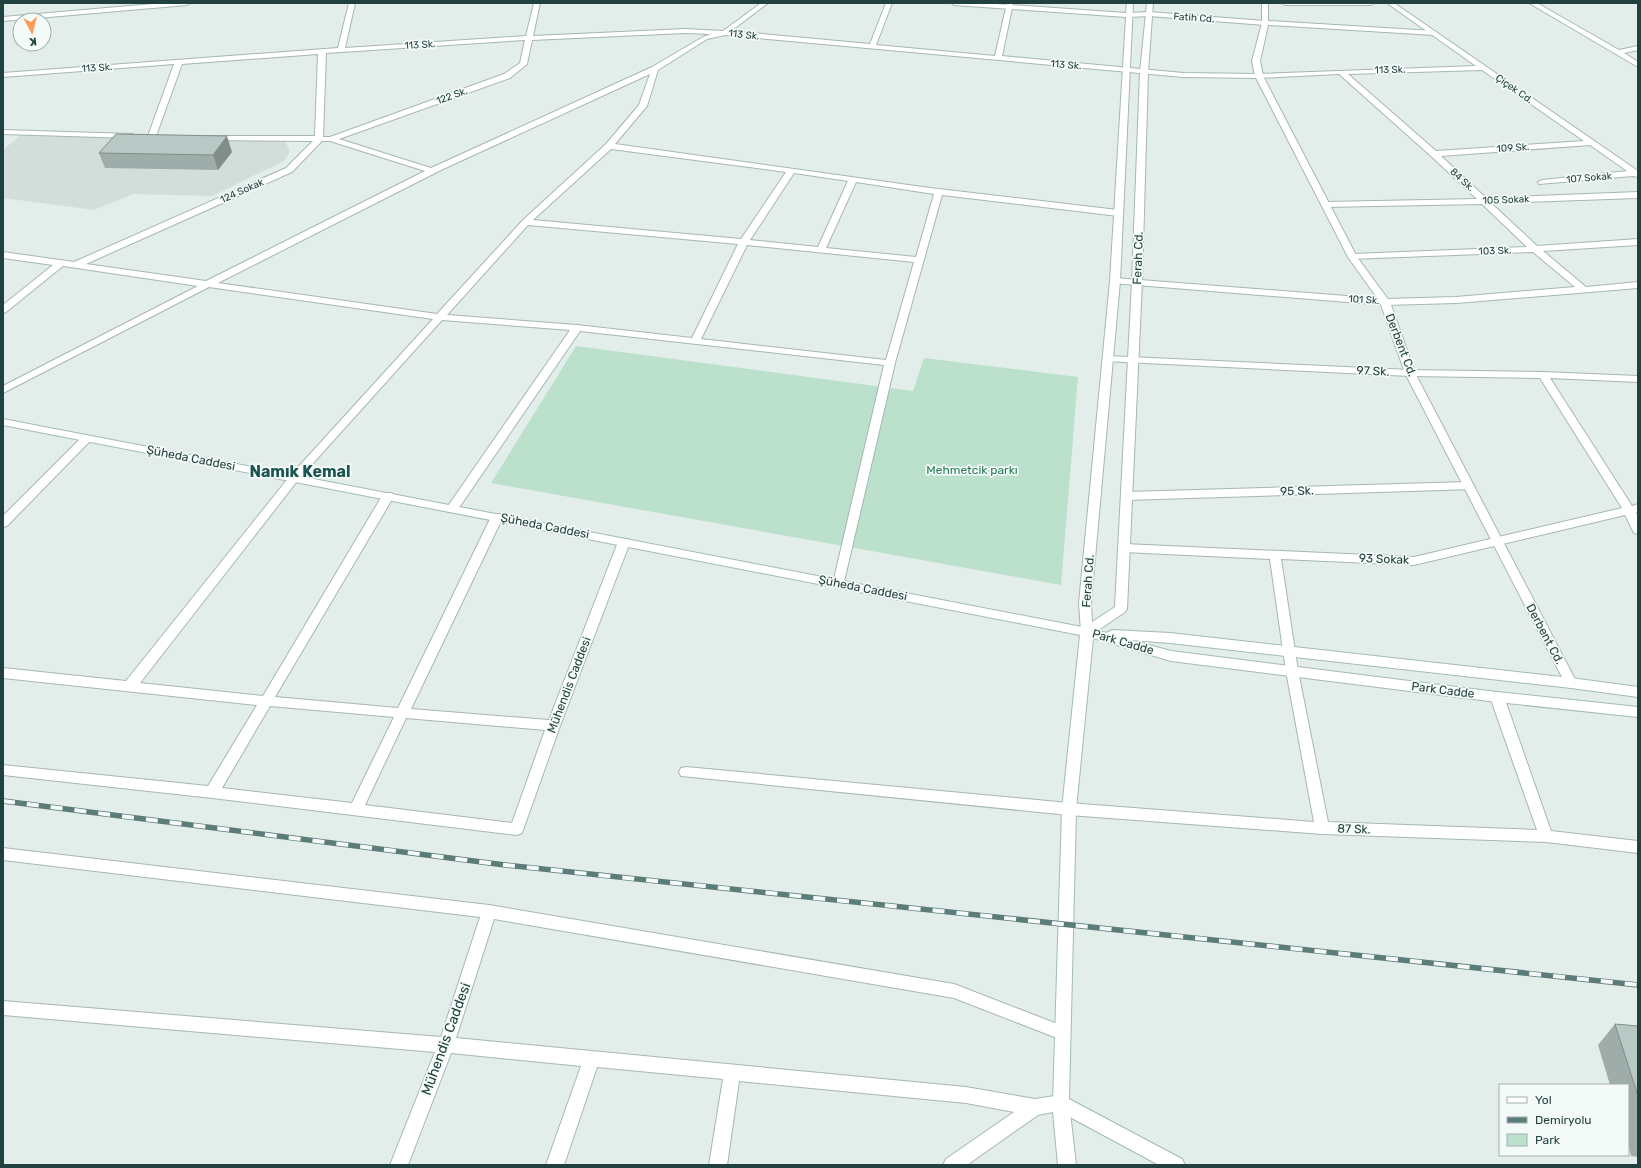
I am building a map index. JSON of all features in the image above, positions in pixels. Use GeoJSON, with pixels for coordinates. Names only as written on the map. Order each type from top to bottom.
{"type":"FeatureCollection","features":[{"type":"Feature","properties":{"kind":"street"},"geometry":{"type":"LineString","coordinates":[[3,19],[186,3]]}},
{"type":"Feature","properties":{"kind":"street"},"geometry":{"type":"LineString","coordinates":[[341,50],[352,3]]}},
{"type":"Feature","properties":{"kind":"street","name":"122 Sk."},"geometry":{"type":"LineString","coordinates":[[200,137],[331,139],[507,76],[523,64],[537,3]]}},
{"type":"Feature","properties":{"kind":"street"},"geometry":{"type":"LineString","coordinates":[[3,390],[208,284],[432,171],[655,69],[705,38],[725,33],[765,3]]}},
{"type":"Feature","properties":{"kind":"street"},"geometry":{"type":"LineString","coordinates":[[872,47],[889,3]]}},
{"type":"Feature","properties":{"kind":"street","name":"Fatih Cd."},"geometry":{"type":"LineString","coordinates":[[954,3],[1009,5],[1129,15],[1149,14],[1265,23],[1434,33]]}},
{"type":"Feature","properties":{"kind":"street","name":"Ferah Cd."},"geometry":{"type":"LineString","coordinates":[[1087,632],[1085,603],[1115,281],[1128,70],[1130,3]]}},
{"type":"Feature","properties":{"kind":"street","name":"Ferah Cd."},"geometry":{"type":"LineString","coordinates":[[1087,632],[1121,609],[1137,282],[1144,72],[1150,3]]}},
{"type":"Feature","properties":{"kind":"street","name":"Derbent Cd."},"geometry":{"type":"LineString","coordinates":[[1265,3],[1265,23],[1256,61],[1259,76],[1352,257],[1384,302],[1410,373],[1571,683]]}},
{"type":"Feature","properties":{"kind":"street"},"geometry":{"type":"LineString","coordinates":[[1285,3],[1371,3]]}},
{"type":"Feature","properties":{"kind":"street","name":"Çiçek Cd."},"geometry":{"type":"LineString","coordinates":[[1390,3],[1637,174]]}},
{"type":"Feature","properties":{"kind":"street"},"geometry":{"type":"LineString","coordinates":[[1532,3],[1638,65]]}},
{"type":"Feature","properties":{"kind":"street"},"geometry":{"type":"LineString","coordinates":[[998,59],[1009,5]]}},
{"type":"Feature","properties":{"kind":"street","name":"113 Sk."},"geometry":{"type":"LineString","coordinates":[[3,75],[322,51],[530,38],[684,31],[725,33],[1183,75],[1259,76],[1484,68]]}},
{"type":"Feature","properties":{"kind":"street"},"geometry":{"type":"LineString","coordinates":[[1618,52],[1638,48]]}},
{"type":"Feature","properties":{"kind":"street"},"geometry":{"type":"LineString","coordinates":[[319,140],[322,51]]}},
{"type":"Feature","properties":{"kind":"street"},"geometry":{"type":"LineString","coordinates":[[3,132],[156,136],[179,62]]}},
{"type":"Feature","properties":{"kind":"street"},"geometry":{"type":"LineString","coordinates":[[128,687],[294,478],[438,317],[526,222],[609,146],[643,106],[655,69]]}},
{"type":"Feature","properties":{"kind":"street","name":"84 Sk."},"geometry":{"type":"LineString","coordinates":[[1341,72],[1486,201],[1535,249],[1582,289]]}},
{"type":"Feature","properties":{"kind":"street"},"geometry":{"type":"LineString","coordinates":[[331,139],[432,171]]}},
{"type":"Feature","properties":{"kind":"street","name":"124 Sokak"},"geometry":{"type":"LineString","coordinates":[[76,265],[289,170],[319,140]]}},
{"type":"Feature","properties":{"kind":"street","name":"109 Sk."},"geometry":{"type":"LineString","coordinates":[[1434,154],[1591,143]]}},
{"type":"Feature","properties":{"kind":"street"},"geometry":{"type":"LineString","coordinates":[[609,146],[939,192],[1118,213]]}},
{"type":"Feature","properties":{"kind":"street"},"geometry":{"type":"LineString","coordinates":[[695,341],[744,242],[791,172]]}},
{"type":"Feature","properties":{"kind":"street","name":"107 Sokak"},"geometry":{"type":"LineString","coordinates":[[1542,182],[1637,174]]}},
{"type":"Feature","properties":{"kind":"street"},"geometry":{"type":"LineString","coordinates":[[821,250],[853,179]]}},
{"type":"Feature","properties":{"kind":"street"},"geometry":{"type":"LineString","coordinates":[[839,584],[890,363],[939,192]]}},
{"type":"Feature","properties":{"kind":"street","name":"105 Sokak"},"geometry":{"type":"LineString","coordinates":[[1326,205],[1638,195]]}},
{"type":"Feature","properties":{"kind":"street"},"geometry":{"type":"LineString","coordinates":[[526,222],[919,260]]}},
{"type":"Feature","properties":{"kind":"street","name":"103 Sk."},"geometry":{"type":"LineString","coordinates":[[1352,257],[1535,249],[1638,242]]}},
{"type":"Feature","properties":{"kind":"street"},"geometry":{"type":"LineString","coordinates":[[3,255],[438,317],[577,328],[890,363]]}},
{"type":"Feature","properties":{"kind":"street"},"geometry":{"type":"LineString","coordinates":[[3,310],[61,263]]}},
{"type":"Feature","properties":{"kind":"street","name":"101 Sk."},"geometry":{"type":"LineString","coordinates":[[1115,281],[1384,302],[1456,300],[1638,285]]}},
{"type":"Feature","properties":{"kind":"street"},"geometry":{"type":"LineString","coordinates":[[452,509],[577,328]]}},
{"type":"Feature","properties":{"kind":"street","name":"97 Sk."},"geometry":{"type":"LineString","coordinates":[[1108,359],[1410,373],[1543,375],[1638,379]]}},
{"type":"Feature","properties":{"kind":"street"},"geometry":{"type":"LineString","coordinates":[[1543,375],[1633,509],[1638,530]]}},
{"type":"Feature","properties":{"kind":"street","name":"Şüheda Caddesi"},"geometry":{"type":"LineString","coordinates":[[3,422],[1087,632]]}},
{"type":"Feature","properties":{"kind":"street"},"geometry":{"type":"LineString","coordinates":[[3,523],[87,438]]}},
{"type":"Feature","properties":{"kind":"street","name":"95 Sk."},"geometry":{"type":"LineString","coordinates":[[1127,496],[1468,486]]}},
{"type":"Feature","properties":{"kind":"street"},"geometry":{"type":"LineString","coordinates":[[212,792],[388,496]]}},
{"type":"Feature","properties":{"kind":"street","name":"93 Sokak"},"geometry":{"type":"LineString","coordinates":[[1124,548],[1414,561],[1633,509]]}},
{"type":"Feature","properties":{"kind":"street"},"geometry":{"type":"LineString","coordinates":[[3,770],[356,809],[497,517]]}},
{"type":"Feature","properties":{"kind":"street","name":"Mühendis Caddesi"},"geometry":{"type":"LineString","coordinates":[[356,809],[517,829],[552,726],[624,542]]}},
{"type":"Feature","properties":{"kind":"street"},"geometry":{"type":"LineString","coordinates":[[1275,555],[1292,671],[1322,828]]}},
{"type":"Feature","properties":{"kind":"street"},"geometry":{"type":"LineString","coordinates":[[1067,1165],[1061,1103],[1069,809],[1087,632]]}},
{"type":"Feature","properties":{"kind":"street","name":"Park Cadde"},"geometry":{"type":"LineString","coordinates":[[1087,632],[1170,638],[1571,683],[1638,692]]}},
{"type":"Feature","properties":{"kind":"street","name":"Park Cadde"},"geometry":{"type":"LineString","coordinates":[[1087,632],[1171,656],[1497,697],[1638,712]]}},
{"type":"Feature","properties":{"kind":"street"},"geometry":{"type":"LineString","coordinates":[[3,673],[128,687],[552,726]]}},
{"type":"Feature","properties":{"kind":"street"},"geometry":{"type":"LineString","coordinates":[[1497,697],[1546,836]]}},
{"type":"Feature","properties":{"kind":"street","name":"87 Sk."},"geometry":{"type":"LineString","coordinates":[[686,772],[1069,809],[1322,828],[1546,836],[1638,846]]}},
{"type":"Feature","properties":{"kind":"street"},"geometry":{"type":"LineString","coordinates":[[3,854],[489,912],[954,991],[1062,1033]]}},
{"type":"Feature","properties":{"kind":"street","name":"Mühendis Caddesi"},"geometry":{"type":"LineString","coordinates":[[399,1165],[446,1045],[489,912]]}},
{"type":"Feature","properties":{"kind":"street"},"geometry":{"type":"LineString","coordinates":[[3,1008],[446,1045],[592,1059],[966,1096],[1035,1107],[1061,1103],[1176,1165]]}},
{"type":"Feature","properties":{"kind":"street"},"geometry":{"type":"LineString","coordinates":[[554,1165],[592,1059]]}},
{"type":"Feature","properties":{"kind":"street"},"geometry":{"type":"LineString","coordinates":[[718,1165],[732,1073]]}},
{"type":"Feature","properties":{"kind":"street"},"geometry":{"type":"LineString","coordinates":[[952,1165],[1035,1107]]}},
{"type":"Feature","properties":{"kind":"shaded area"},"geometry":{"type":"Polygon","coordinates":[[[22,134],[285,141],[290,151],[284,161],[212,196],[133,194],[94,210],[3,198],[3,150],[22,134]]]}},
{"type":"Feature","properties":{"kind":"green space","name":"Mehmetcik parkı"},"geometry":{"type":"Polygon","coordinates":[[[576,346],[913,391],[924,358],[1078,377],[1061,585],[491,483],[576,346]]]}},
{"type":"Feature","properties":{"kind":"building"},"geometry":{"type":"Polygon","coordinates":[[[116,134],[227,136],[213,155],[99,153],[116,134]]]}},
{"type":"Feature","properties":{"kind":"building"},"geometry":{"type":"Polygon","coordinates":[[[1615,1024],[1638,1026],[1638,1096],[1615,1024]]]}},
{"type":"Feature","properties":{"kind":"railway"},"geometry":{"type":"LineString","coordinates":[[3,801],[505,865],[1638,985]]}},
{"type":"Feature","properties":{"kind":"district","name":"Namık Kemal"},"geometry":{"type":"Point","coordinates":[300,471]}}]}
